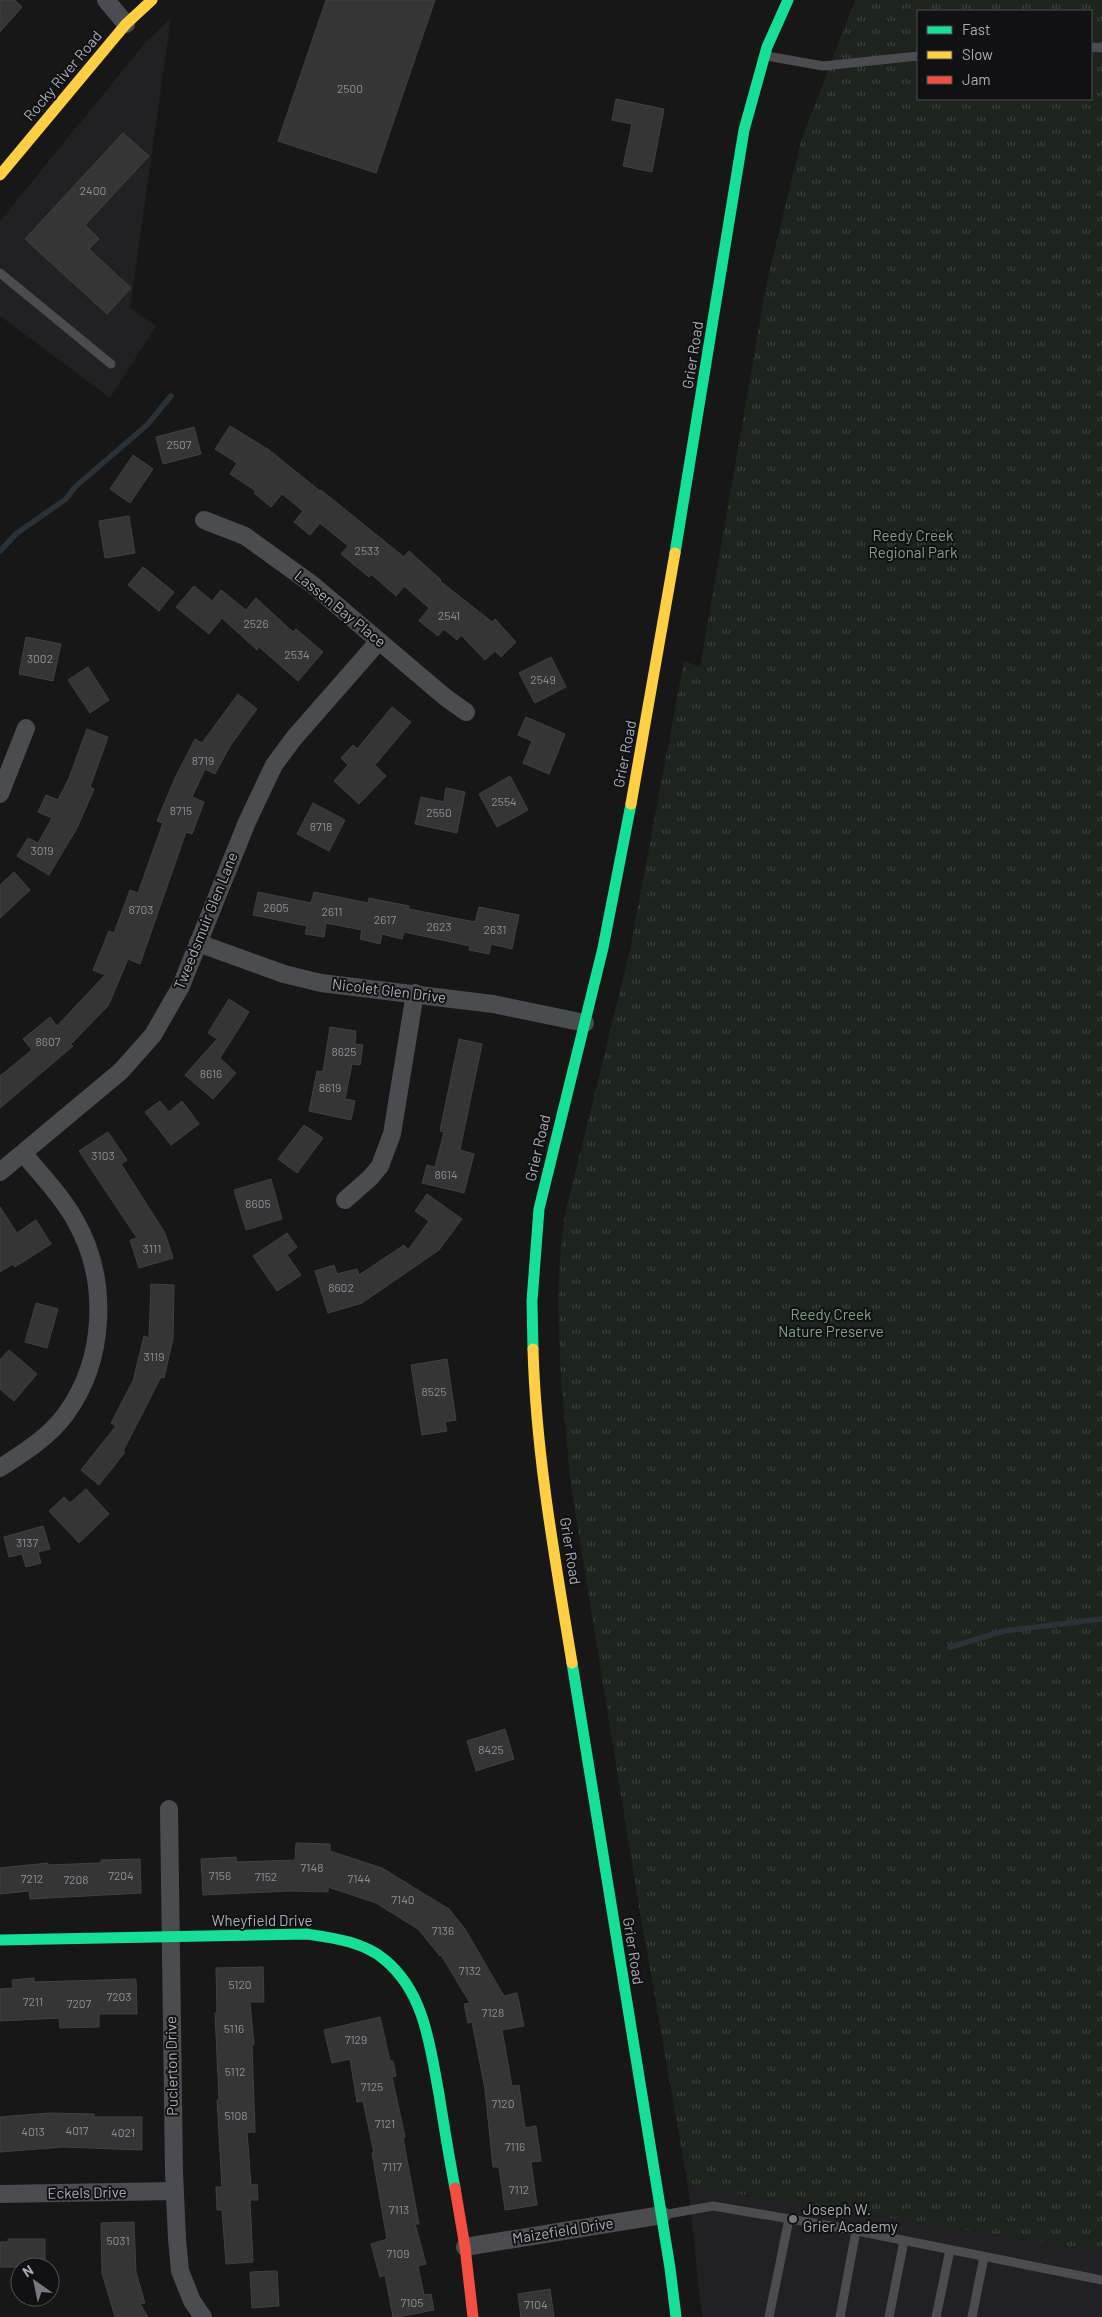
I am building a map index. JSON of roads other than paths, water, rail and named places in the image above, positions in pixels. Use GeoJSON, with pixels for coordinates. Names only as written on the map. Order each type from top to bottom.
{"type":"FeatureCollection","features":[{"type":"Feature","properties":{"kind":"street"},"geometry":{"type":"LineString","coordinates":[[106,0],[126,24]]}},
{"type":"Feature","properties":{"kind":"street","name":"Rocky River Road"},"geometry":{"type":"LineString","coordinates":[[0,175],[126,24],[152,0]]}},
{"type":"Feature","properties":{"kind":"street","name":"Grier Road"},"geometry":{"type":"LineString","coordinates":[[676,2317],[662,2215],[551,1532],[538,1430],[532,1301],[539,1209],[603,948],[644,734],[693,451],[744,130],[764,56],[788,0]]}},
{"type":"Feature","properties":{"kind":"street","name":"Lassen Bay Place"},"geometry":{"type":"LineString","coordinates":[[204,520],[245,536],[313,585],[445,697],[466,712]]}},
{"type":"Feature","properties":{"kind":"street","name":"Tweedsmuir Glen Lane"},"geometry":{"type":"LineString","coordinates":[[0,1172],[24,1154],[121,1071],[153,1035],[181,986],[247,822],[274,765],[294,738],[378,641]]}},
{"type":"Feature","properties":{"kind":"street"},"geometry":{"type":"LineString","coordinates":[[0,794],[26,728]]}},
{"type":"Feature","properties":{"kind":"street","name":"Nicolet Glen Drive"},"geometry":{"type":"LineString","coordinates":[[198,943],[284,974],[321,983],[493,1004],[585,1023]]}},
{"type":"Feature","properties":{"kind":"street"},"geometry":{"type":"LineString","coordinates":[[345,1200],[370,1178],[380,1166],[392,1134],[415,993]]}},
{"type":"Feature","properties":{"kind":"street"},"geometry":{"type":"LineString","coordinates":[[0,1468],[34,1445],[65,1415],[80,1388],[92,1358],[98,1323],[98,1291],[88,1247],[75,1220],[24,1154]]}},
{"type":"Feature","properties":{"kind":"street","name":"Puclerton Drive"},"geometry":{"type":"LineString","coordinates":[[169,1809],[174,2191],[180,2271],[192,2301],[203,2317]]}},
{"type":"Feature","properties":{"kind":"street","name":"Wheyfield Drive"},"geometry":{"type":"LineString","coordinates":[[0,1940],[307,1934],[342,1939],[373,1951],[398,1971],[415,1996],[427,2028],[464,2247],[473,2317]]}},
{"type":"Feature","properties":{"kind":"street","name":"Eckels Drive"},"geometry":{"type":"LineString","coordinates":[[0,2194],[174,2191]]}},
{"type":"Feature","properties":{"kind":"street","name":"Maizefield Drive"},"geometry":{"type":"LineString","coordinates":[[464,2247],[662,2215]]}},
{"type":"Feature","properties":{"kind":"lane"},"geometry":{"type":"LineString","coordinates":[[764,56],[823,66],[917,56]]}},
{"type":"Feature","properties":{"kind":"lane"},"geometry":{"type":"LineString","coordinates":[[0,273],[111,364]]}},
{"type":"Feature","properties":{"kind":"lane"},"geometry":{"type":"LineString","coordinates":[[662,2215],[713,2206],[904,2240],[1102,2280]]}},
{"type":"Feature","properties":{"kind":"lane"},"geometry":{"type":"LineString","coordinates":[[770,2317],[789,2219]]}},
{"type":"Feature","properties":{"kind":"lane"},"geometry":{"type":"LineString","coordinates":[[840,2317],[856,2231]]}},
{"type":"Feature","properties":{"kind":"lane"},"geometry":{"type":"LineString","coordinates":[[889,2317],[904,2240]]}},
{"type":"Feature","properties":{"kind":"lane"},"geometry":{"type":"LineString","coordinates":[[936,2317],[950,2250]]}},
{"type":"Feature","properties":{"kind":"lane"},"geometry":{"type":"LineString","coordinates":[[972,2317],[984,2257]]}},
{"type":"Feature","properties":{"kind":"waterway"},"geometry":{"type":"LineString","coordinates":[[0,551],[17,533],[66,499],[75,487],[147,425],[171,396]]}},
{"type":"Feature","properties":{"kind":"waterway"},"geometry":{"type":"LineString","coordinates":[[950,1647],[1004,1631],[1102,1619]]}},
{"type":"Feature","properties":{"kind":"place","name":"Joseph W. Grier Academy"},"geometry":{"type":"Point","coordinates":[793,2219]}},
{"type":"Feature","properties":{"kind":"park label","name":"Reedy Creek Regional Park"},"geometry":{"type":"Point","coordinates":[913,544]}},
{"type":"Feature","properties":{"kind":"park label","name":"Reedy Creek Nature Preserve"},"geometry":{"type":"Point","coordinates":[831,1324]}}]}
